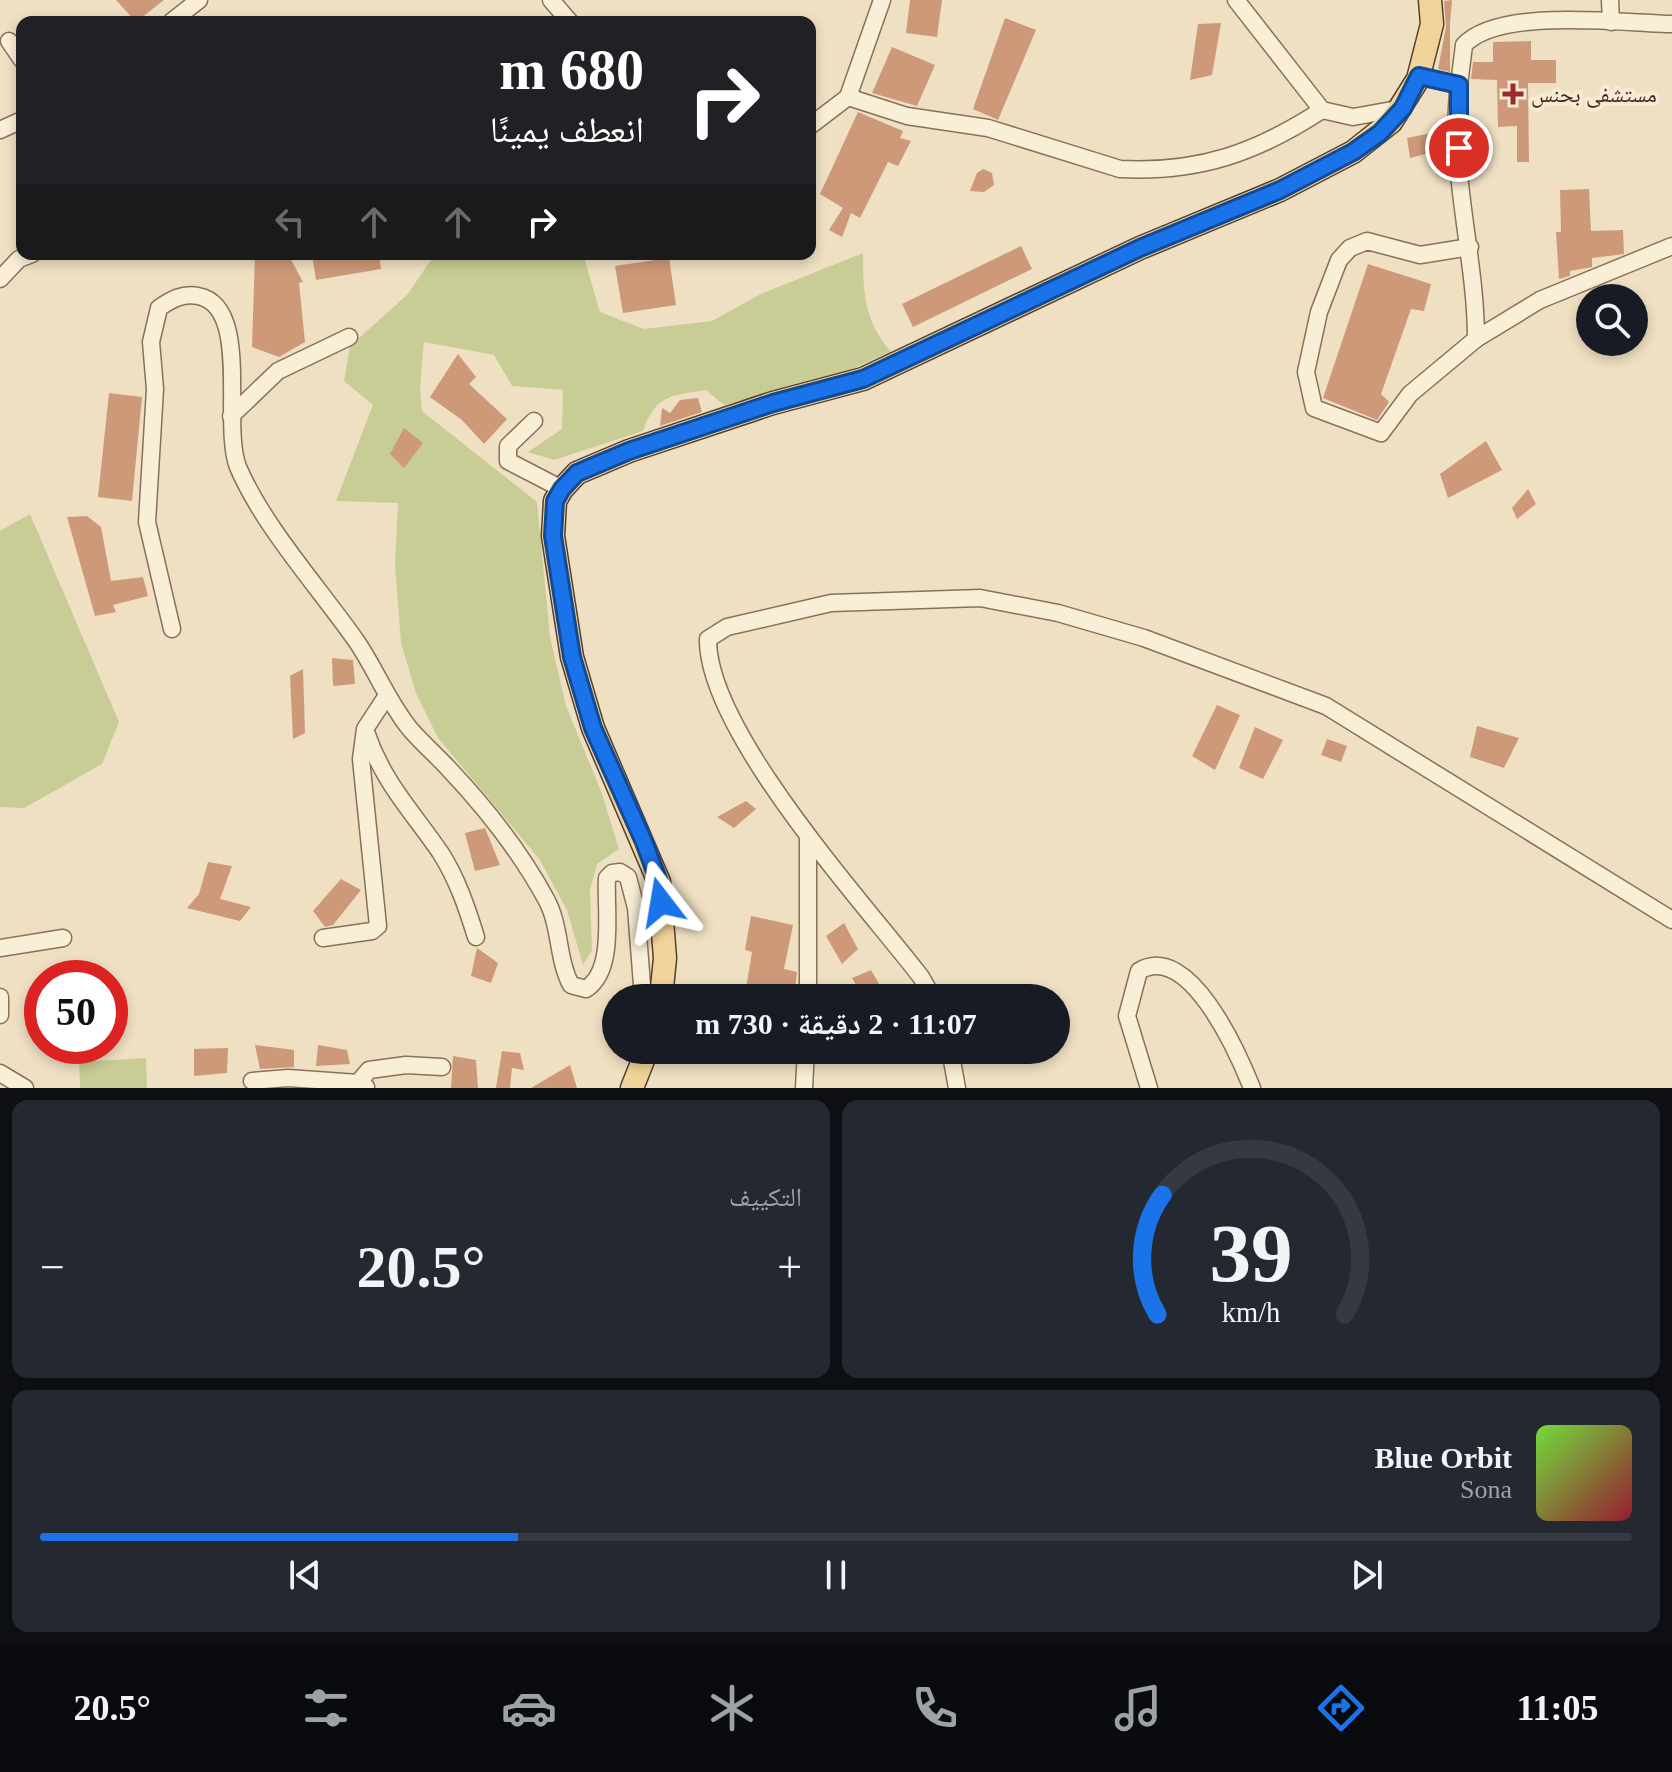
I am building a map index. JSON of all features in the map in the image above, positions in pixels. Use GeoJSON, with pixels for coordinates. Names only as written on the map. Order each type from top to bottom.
{"type":"FeatureCollection","features":[{"type":"Feature","properties":{"kind":"main road"},"geometry":{"type":"LineString","coordinates":[[662,984],[665,946],[659,882],[593,728],[572,657],[553,536],[555,501],[562,489],[577,473],[629,451],[773,403],[863,379],[1140,248],[1280,190],[1353,152],[1380,133],[1403,108],[1419,76],[1432,24],[1430,0]]}},
{"type":"Feature","properties":{"kind":"main road"},"geometry":{"type":"LineString","coordinates":[[632,1088],[641,1064]]}},
{"type":"Feature","properties":{"kind":"street"},"geometry":{"type":"LineString","coordinates":[[179,16],[199,0]]}},
{"type":"Feature","properties":{"kind":"street"},"geometry":{"type":"LineString","coordinates":[[551,0],[565,16]]}},
{"type":"Feature","properties":{"kind":"street"},"geometry":{"type":"LineString","coordinates":[[816,121],[848,97],[882,0]]}},
{"type":"Feature","properties":{"kind":"street"},"geometry":{"type":"LineString","coordinates":[[1236,0],[1322,110],[1353,117],[1403,108]]}},
{"type":"Feature","properties":{"kind":"street"},"geometry":{"type":"LineString","coordinates":[[1610,0],[1611,22]]}},
{"type":"Feature","properties":{"kind":"street"},"geometry":{"type":"LineString","coordinates":[[1476,339],[1470,247],[1459,175],[1459,85],[1464,45],[1485,29],[1553,21],[1672,24]]}},
{"type":"Feature","properties":{"kind":"street"},"geometry":{"type":"LineString","coordinates":[[9,41],[16,51]]}},
{"type":"Feature","properties":{"kind":"street"},"geometry":{"type":"LineString","coordinates":[[1419,76],[1459,85]]}},
{"type":"Feature","properties":{"kind":"street"},"geometry":{"type":"LineString","coordinates":[[848,97],[907,116],[988,128],[1120,169],[1143,171],[1201,164],[1246,153],[1322,110]]}},
{"type":"Feature","properties":{"kind":"street"},"geometry":{"type":"LineString","coordinates":[[1470,247],[1420,255],[1367,241],[1350,248],[1339,260],[1319,312],[1306,372],[1314,408],[1381,433],[1410,394],[1476,339],[1540,300],[1672,246]]}},
{"type":"Feature","properties":{"kind":"street"},"geometry":{"type":"LineString","coordinates":[[0,279],[18,260]]}},
{"type":"Feature","properties":{"kind":"street"},"geometry":{"type":"LineString","coordinates":[[172,629],[147,522],[147,481],[155,389],[153,323],[159,308],[173,298],[191,295],[209,298],[223,311],[232,364],[232,444],[246,482],[316,589],[358,643],[386,697],[413,733],[481,807],[546,898],[561,940],[571,985],[586,989],[598,976],[605,945],[607,878],[612,873],[620,872],[628,877],[636,908],[642,984]]}},
{"type":"Feature","properties":{"kind":"street"},"geometry":{"type":"LineString","coordinates":[[231,416],[278,371],[349,337]]}},
{"type":"Feature","properties":{"kind":"street"},"geometry":{"type":"LineString","coordinates":[[534,421],[508,446],[508,461],[562,489]]}},
{"type":"Feature","properties":{"kind":"street"},"geometry":{"type":"LineString","coordinates":[[924,984],[808,837],[733,722],[708,661],[708,639],[727,627],[831,603],[980,598],[1058,613],[1144,638],[1326,706],[1672,920]]}},
{"type":"Feature","properties":{"kind":"street"},"geometry":{"type":"LineString","coordinates":[[323,938],[372,931],[379,920],[362,791],[365,729],[386,697]]}},
{"type":"Feature","properties":{"kind":"street"},"geometry":{"type":"LineString","coordinates":[[365,729],[385,779],[441,853],[463,898],[476,937]]}},
{"type":"Feature","properties":{"kind":"street"},"geometry":{"type":"LineString","coordinates":[[808,837],[808,984]]}},
{"type":"Feature","properties":{"kind":"street"},"geometry":{"type":"LineString","coordinates":[[0,948],[63,938]]}},
{"type":"Feature","properties":{"kind":"street"},"geometry":{"type":"LineString","coordinates":[[1149,1088],[1127,1016],[1139,971],[1159,964],[1170,967],[1215,1013],[1252,1088]]}},
{"type":"Feature","properties":{"kind":"street"},"geometry":{"type":"LineString","coordinates":[[0,997],[0,1015]]}},
{"type":"Feature","properties":{"kind":"street"},"geometry":{"type":"LineString","coordinates":[[804,1088],[805,1064]]}},
{"type":"Feature","properties":{"kind":"street"},"geometry":{"type":"LineString","coordinates":[[953,1064],[957,1088]]}},
{"type":"Feature","properties":{"kind":"street"},"geometry":{"type":"LineString","coordinates":[[252,1081],[288,1078],[363,1086],[369,1070],[406,1065],[442,1067]]}},
{"type":"Feature","properties":{"kind":"street"},"geometry":{"type":"LineString","coordinates":[[0,1073],[25,1088]]}},
{"type":"Feature","properties":{"kind":"green space"},"geometry":{"type":"Polygon","coordinates":[[[863,253],[870,317],[891,352],[847,371],[724,405],[706,390],[674,396],[659,403],[643,431],[554,460],[528,452],[562,429],[563,390],[512,386],[494,355],[424,342],[420,390],[422,411],[537,502],[550,637],[566,706],[601,791],[619,849],[597,864],[590,890],[592,950],[583,965],[567,910],[540,860],[438,738],[416,693],[401,643],[395,565],[398,503],[336,501],[373,405],[344,381],[350,346],[407,295],[431,260],[585,260],[600,312],[644,329],[712,321],[761,294],[863,253]]]}},
{"type":"Feature","properties":{"kind":"green space"},"geometry":{"type":"Polygon","coordinates":[[[30,514],[119,722],[102,764],[24,808],[0,807],[0,531],[30,514]]]}},
{"type":"Feature","properties":{"kind":"green space"},"geometry":{"type":"Polygon","coordinates":[[[146,1058],[147,1088],[80,1088],[79,1064],[128,1064],[128,1059],[146,1058]]]}},
{"type":"Feature","properties":{"kind":"building"},"geometry":{"type":"Polygon","coordinates":[[[116,0],[164,0],[144,16],[131,16],[116,0]]]}},
{"type":"Feature","properties":{"kind":"building"},"geometry":{"type":"Polygon","coordinates":[[[910,0],[942,0],[937,37],[906,33],[910,0]]]}},
{"type":"Feature","properties":{"kind":"building"},"geometry":{"type":"Polygon","coordinates":[[[1452,0],[1450,72],[1438,69],[1446,27],[1444,1],[1452,0]]]}},
{"type":"Feature","properties":{"kind":"building"},"geometry":{"type":"Polygon","coordinates":[[[1005,18],[1036,30],[998,120],[973,109],[1005,18]]]}},
{"type":"Feature","properties":{"kind":"building"},"geometry":{"type":"Polygon","coordinates":[[[1221,23],[1212,75],[1190,80],[1198,24],[1221,23]]]}},
{"type":"Feature","properties":{"kind":"building","name":"مستشفى بحنس"},"geometry":{"type":"Polygon","coordinates":[[[1531,41],[1531,60],[1556,60],[1556,83],[1528,83],[1529,162],[1517,162],[1517,126],[1498,127],[1497,80],[1471,79],[1473,62],[1493,62],[1493,42],[1531,41]]]}},
{"type":"Feature","properties":{"kind":"building"},"geometry":{"type":"Polygon","coordinates":[[[892,47],[935,65],[917,106],[872,93],[892,47]]]}},
{"type":"Feature","properties":{"kind":"building"},"geometry":{"type":"Polygon","coordinates":[[[858,112],[903,131],[900,138],[911,141],[898,166],[888,162],[860,218],[851,213],[842,237],[829,230],[843,208],[820,194],[858,112]]]}},
{"type":"Feature","properties":{"kind":"building"},"geometry":{"type":"Polygon","coordinates":[[[1431,133],[1444,149],[1410,158],[1407,138],[1431,133]]]}},
{"type":"Feature","properties":{"kind":"building"},"geometry":{"type":"Polygon","coordinates":[[[983,169],[992,173],[994,185],[984,192],[970,191],[977,173],[983,169]]]}},
{"type":"Feature","properties":{"kind":"building"},"geometry":{"type":"Polygon","coordinates":[[[1589,189],[1591,231],[1623,230],[1624,254],[1592,258],[1592,267],[1570,271],[1570,276],[1559,279],[1556,232],[1561,232],[1560,190],[1589,189]]]}},
{"type":"Feature","properties":{"kind":"building"},"geometry":{"type":"Polygon","coordinates":[[[1021,246],[1032,269],[913,327],[902,304],[1021,246]]]}},
{"type":"Feature","properties":{"kind":"building"},"geometry":{"type":"Polygon","coordinates":[[[255,260],[291,260],[303,282],[299,283],[305,342],[279,357],[252,347],[255,260]]]}},
{"type":"Feature","properties":{"kind":"building"},"geometry":{"type":"Polygon","coordinates":[[[313,260],[380,260],[381,269],[316,280],[313,260]]]}},
{"type":"Feature","properties":{"kind":"building"},"geometry":{"type":"Polygon","coordinates":[[[669,260],[676,305],[623,313],[615,266],[669,260]]]}},
{"type":"Feature","properties":{"kind":"building"},"geometry":{"type":"Polygon","coordinates":[[[1368,264],[1431,284],[1424,311],[1411,309],[1381,394],[1389,402],[1377,420],[1323,398],[1368,264]]]}},
{"type":"Feature","properties":{"kind":"building"},"geometry":{"type":"Polygon","coordinates":[[[458,354],[476,377],[469,384],[507,419],[484,444],[462,420],[430,397],[458,354]]]}},
{"type":"Feature","properties":{"kind":"building"},"geometry":{"type":"Polygon","coordinates":[[[109,393],[142,397],[132,501],[98,497],[109,393]]]}},
{"type":"Feature","properties":{"kind":"building"},"geometry":{"type":"Polygon","coordinates":[[[698,398],[702,412],[660,426],[662,408],[670,413],[680,400],[698,398]]]}},
{"type":"Feature","properties":{"kind":"building"},"geometry":{"type":"Polygon","coordinates":[[[404,428],[423,443],[404,468],[390,454],[404,428]]]}},
{"type":"Feature","properties":{"kind":"building"},"geometry":{"type":"Polygon","coordinates":[[[1486,441],[1502,470],[1448,498],[1440,474],[1486,441]]]}},
{"type":"Feature","properties":{"kind":"building"},"geometry":{"type":"Polygon","coordinates":[[[1528,489],[1536,504],[1517,519],[1512,508],[1528,489]]]}},
{"type":"Feature","properties":{"kind":"building"},"geometry":{"type":"Polygon","coordinates":[[[87,516],[101,527],[111,581],[143,577],[148,596],[113,605],[116,612],[95,616],[67,517],[87,516]]]}},
{"type":"Feature","properties":{"kind":"building"},"geometry":{"type":"Polygon","coordinates":[[[332,658],[353,660],[355,684],[333,686],[332,658]]]}},
{"type":"Feature","properties":{"kind":"building"},"geometry":{"type":"Polygon","coordinates":[[[303,669],[305,733],[293,739],[290,676],[303,669]]]}},
{"type":"Feature","properties":{"kind":"building"},"geometry":{"type":"Polygon","coordinates":[[[1217,705],[1240,715],[1215,770],[1192,756],[1217,705]]]}},
{"type":"Feature","properties":{"kind":"building"},"geometry":{"type":"Polygon","coordinates":[[[1477,726],[1519,738],[1504,768],[1470,757],[1477,726]]]}},
{"type":"Feature","properties":{"kind":"building"},"geometry":{"type":"Polygon","coordinates":[[[1255,727],[1283,740],[1263,779],[1239,768],[1255,727]]]}},
{"type":"Feature","properties":{"kind":"building"},"geometry":{"type":"Polygon","coordinates":[[[1327,739],[1347,746],[1341,762],[1321,755],[1327,739]]]}},
{"type":"Feature","properties":{"kind":"building"},"geometry":{"type":"Polygon","coordinates":[[[746,801],[756,809],[734,828],[717,817],[746,801]]]}},
{"type":"Feature","properties":{"kind":"building"},"geometry":{"type":"Polygon","coordinates":[[[485,828],[500,865],[475,871],[465,833],[485,828]]]}},
{"type":"Feature","properties":{"kind":"building"},"geometry":{"type":"Polygon","coordinates":[[[208,862],[232,866],[220,899],[251,907],[240,921],[187,908],[199,894],[208,862]]]}},
{"type":"Feature","properties":{"kind":"building"},"geometry":{"type":"Polygon","coordinates":[[[341,879],[361,890],[333,925],[325,927],[313,911],[341,879]]]}},
{"type":"Feature","properties":{"kind":"building"},"geometry":{"type":"Polygon","coordinates":[[[751,916],[793,925],[784,969],[797,972],[796,984],[747,984],[752,952],[745,950],[751,916]]]}},
{"type":"Feature","properties":{"kind":"building"},"geometry":{"type":"Polygon","coordinates":[[[844,923],[858,949],[842,964],[826,936],[844,923]]]}},
{"type":"Feature","properties":{"kind":"building"},"geometry":{"type":"Polygon","coordinates":[[[477,948],[498,963],[491,983],[471,976],[477,948]]]}},
{"type":"Feature","properties":{"kind":"building"},"geometry":{"type":"Polygon","coordinates":[[[871,970],[879,984],[856,984],[852,978],[871,970]]]}},
{"type":"Feature","properties":{"kind":"building"},"geometry":{"type":"Polygon","coordinates":[[[255,1045],[294,1050],[294,1067],[260,1069],[255,1045]]]}},
{"type":"Feature","properties":{"kind":"building"},"geometry":{"type":"Polygon","coordinates":[[[318,1045],[347,1050],[350,1064],[316,1066],[318,1045]]]}},
{"type":"Feature","properties":{"kind":"building"},"geometry":{"type":"Polygon","coordinates":[[[228,1048],[227,1073],[194,1076],[194,1049],[228,1048]]]}},
{"type":"Feature","properties":{"kind":"building"},"geometry":{"type":"Polygon","coordinates":[[[502,1051],[520,1053],[524,1070],[512,1068],[510,1088],[496,1088],[502,1051]]]}},
{"type":"Feature","properties":{"kind":"building"},"geometry":{"type":"Polygon","coordinates":[[[453,1056],[476,1060],[478,1088],[451,1088],[453,1056]]]}},
{"type":"Feature","properties":{"kind":"building"},"geometry":{"type":"Polygon","coordinates":[[[570,1065],[577,1088],[531,1088],[570,1065]]]}},
{"type":"Feature","properties":{"kind":"place","name":"مستشفى بحنس"},"geometry":{"type":"Point","coordinates":[1513,94]}},
{"type":"Feature","properties":{"kind":"route"},"geometry":{"type":"LineString","coordinates":[[661,902],[659,882],[593,728],[572,657],[557,572],[552,518],[555,501],[577,473],[700,426],[863,379],[1140,248],[1280,190],[1353,152],[1380,133],[1403,108],[1419,76],[1459,85],[1459,148]]}}]}
